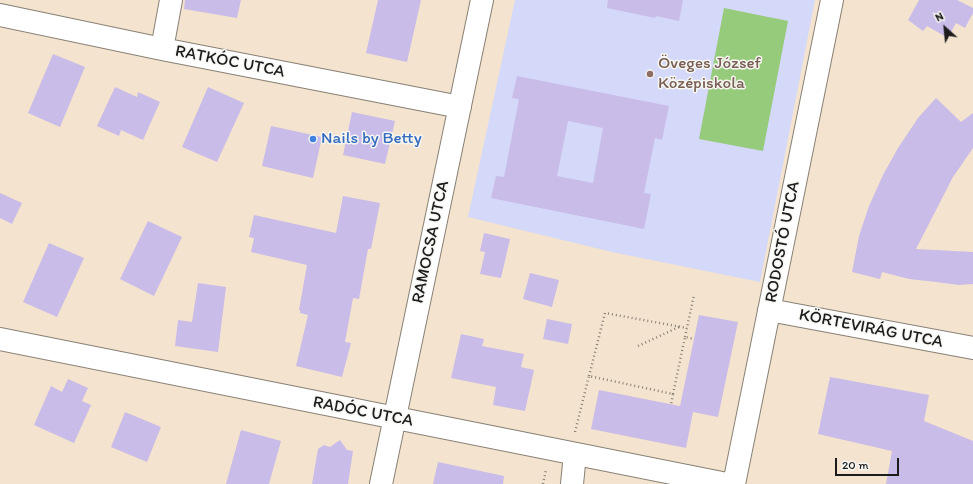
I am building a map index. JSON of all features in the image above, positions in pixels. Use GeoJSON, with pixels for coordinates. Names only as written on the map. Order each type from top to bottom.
{"type":"FeatureCollection","features":[{"type":"Feature","properties":{"kind":"street"},"geometry":{"type":"LineString","coordinates":[[162,49],[172,0]]}},
{"type":"Feature","properties":{"kind":"street","name":"RAMOCSA UTCA"},"geometry":{"type":"LineString","coordinates":[[381,484],[482,0]]}},
{"type":"Feature","properties":{"kind":"street","name":"RODOSTÓ UTCA"},"geometry":{"type":"LineString","coordinates":[[734,484],[832,0]]}},
{"type":"Feature","properties":{"kind":"street","name":"RATKÓC UTCA"},"geometry":{"type":"LineString","coordinates":[[0,15],[162,49],[460,107]]}},
{"type":"Feature","properties":{"kind":"street","name":"KÖRTEVIRÁG UTCA"},"geometry":{"type":"LineString","coordinates":[[769,310],[973,348]]}},
{"type":"Feature","properties":{"kind":"street","name":"RADÓC UTCA"},"geometry":{"type":"LineString","coordinates":[[0,339],[727,484]]}},
{"type":"Feature","properties":{"kind":"path"},"geometry":{"type":"LineString","coordinates":[[671,405],[694,295]]}},
{"type":"Feature","properties":{"kind":"path"},"geometry":{"type":"LineString","coordinates":[[574,434],[605,313],[687,328]]}},
{"type":"Feature","properties":{"kind":"path"},"geometry":{"type":"LineString","coordinates":[[638,346],[680,327]]}},
{"type":"Feature","properties":{"kind":"path"},"geometry":{"type":"LineString","coordinates":[[685,337],[694,338]]}},
{"type":"Feature","properties":{"kind":"path"},"geometry":{"type":"LineString","coordinates":[[589,376],[673,394]]}},
{"type":"Feature","properties":{"kind":"shaded area","name":"Öveges József Középiskola"},"geometry":{"type":"Polygon","coordinates":[[[515,0],[815,0],[760,282],[612,252],[468,217],[515,0]]]}},
{"type":"Feature","properties":{"kind":"green space"},"geometry":{"type":"Polygon","coordinates":[[[724,8],[788,21],[763,151],[699,139],[724,8]]]}},
{"type":"Feature","properties":{"kind":"building"},"geometry":{"type":"Polygon","coordinates":[[[185,0],[241,0],[237,18],[184,9],[185,0]]]}},
{"type":"Feature","properties":{"kind":"building"},"geometry":{"type":"Polygon","coordinates":[[[378,0],[421,0],[407,62],[366,53],[378,0]]]}},
{"type":"Feature","properties":{"kind":"building"},"geometry":{"type":"Polygon","coordinates":[[[608,0],[683,0],[679,21],[656,16],[655,18],[607,8],[608,0]]]}},
{"type":"Feature","properties":{"kind":"building"},"geometry":{"type":"Polygon","coordinates":[[[919,0],[957,0],[973,8],[973,13],[965,28],[956,23],[948,38],[927,26],[923,31],[908,20],[919,0]]]}},
{"type":"Feature","properties":{"kind":"building"},"geometry":{"type":"Polygon","coordinates":[[[53,54],[85,67],[60,127],[28,113],[53,54]]]}},
{"type":"Feature","properties":{"kind":"building"},"geometry":{"type":"Polygon","coordinates":[[[517,76],[669,106],[662,140],[655,138],[644,193],[651,194],[644,229],[491,198],[496,176],[504,177],[519,99],[512,98],[517,76]],[[568,121],[557,176],[593,183],[603,128],[568,121]]]}},
{"type":"Feature","properties":{"kind":"building"},"geometry":{"type":"Polygon","coordinates":[[[115,87],[137,97],[138,92],[160,102],[143,140],[121,130],[119,136],[97,126],[115,87]]]}},
{"type":"Feature","properties":{"kind":"building"},"geometry":{"type":"Polygon","coordinates":[[[208,87],[244,103],[217,162],[182,147],[208,87]]]}},
{"type":"Feature","properties":{"kind":"building"},"geometry":{"type":"Polygon","coordinates":[[[936,98],[961,122],[973,113],[973,148],[953,177],[916,249],[973,252],[973,284],[959,285],[909,279],[882,272],[880,279],[852,272],[859,236],[869,206],[883,175],[898,148],[918,118],[936,98]]]}},
{"type":"Feature","properties":{"kind":"building"},"geometry":{"type":"Polygon","coordinates":[[[352,112],[395,121],[385,164],[343,155],[352,112]]]}},
{"type":"Feature","properties":{"kind":"building"},"geometry":{"type":"Polygon","coordinates":[[[271,126],[322,137],[313,178],[262,166],[271,126]]]}},
{"type":"Feature","properties":{"kind":"building"},"geometry":{"type":"Polygon","coordinates":[[[0,193],[22,203],[12,224],[0,218],[0,193]]]}},
{"type":"Feature","properties":{"kind":"building"},"geometry":{"type":"Polygon","coordinates":[[[343,196],[380,203],[371,249],[368,249],[359,299],[353,298],[345,342],[351,343],[342,377],[296,366],[308,315],[300,313],[299,310],[307,265],[251,252],[254,238],[249,237],[254,215],[336,233],[343,196]]]}},
{"type":"Feature","properties":{"kind":"building"},"geometry":{"type":"Polygon","coordinates":[[[148,221],[182,237],[154,296],[120,279],[148,221]]]}},
{"type":"Feature","properties":{"kind":"building"},"geometry":{"type":"Polygon","coordinates":[[[484,233],[510,239],[501,278],[480,274],[485,252],[480,251],[484,233]]]}},
{"type":"Feature","properties":{"kind":"building"},"geometry":{"type":"Polygon","coordinates":[[[49,243],[84,258],[57,317],[23,302],[49,243]]]}},
{"type":"Feature","properties":{"kind":"building"},"geometry":{"type":"Polygon","coordinates":[[[530,273],[559,280],[552,307],[523,299],[530,273]]]}},
{"type":"Feature","properties":{"kind":"building"},"geometry":{"type":"Polygon","coordinates":[[[198,283],[226,287],[218,352],[175,346],[178,320],[192,322],[198,283]]]}},
{"type":"Feature","properties":{"kind":"building"},"geometry":{"type":"Polygon","coordinates":[[[699,315],[738,322],[718,417],[693,412],[686,448],[591,429],[599,390],[680,406],[699,315]]]}},
{"type":"Feature","properties":{"kind":"building"},"geometry":{"type":"Polygon","coordinates":[[[547,319],[572,324],[568,344],[543,339],[547,319]]]}},
{"type":"Feature","properties":{"kind":"building"},"geometry":{"type":"Polygon","coordinates":[[[461,334],[484,339],[482,346],[524,354],[521,367],[534,370],[525,411],[493,405],[496,387],[451,378],[461,334]]]}},
{"type":"Feature","properties":{"kind":"building"},"geometry":{"type":"Polygon","coordinates":[[[830,377],[929,395],[924,421],[973,441],[973,484],[886,484],[892,451],[818,434],[830,377]]]}},
{"type":"Feature","properties":{"kind":"building"},"geometry":{"type":"Polygon","coordinates":[[[68,379],[88,388],[82,401],[91,405],[74,443],[34,425],[51,386],[62,392],[68,379]]]}},
{"type":"Feature","properties":{"kind":"building"},"geometry":{"type":"Polygon","coordinates":[[[125,412],[161,427],[147,462],[111,447],[125,412]]]}},
{"type":"Feature","properties":{"kind":"building"},"geometry":{"type":"Polygon","coordinates":[[[241,430],[281,441],[269,484],[226,484],[241,430]]]}},
{"type":"Feature","properties":{"kind":"building"},"geometry":{"type":"Polygon","coordinates":[[[340,440],[347,450],[353,451],[348,484],[312,484],[318,449],[324,445],[330,447],[340,440]]]}},
{"type":"Feature","properties":{"kind":"building"},"geometry":{"type":"Polygon","coordinates":[[[438,462],[504,476],[503,484],[433,484],[438,462]]]}},
{"type":"Feature","properties":{"kind":"place","name":"Öveges József Középiskola"},"geometry":{"type":"Point","coordinates":[650,74]}},
{"type":"Feature","properties":{"kind":"place","name":"Nails by Betty"},"geometry":{"type":"Point","coordinates":[313,139]}}]}
